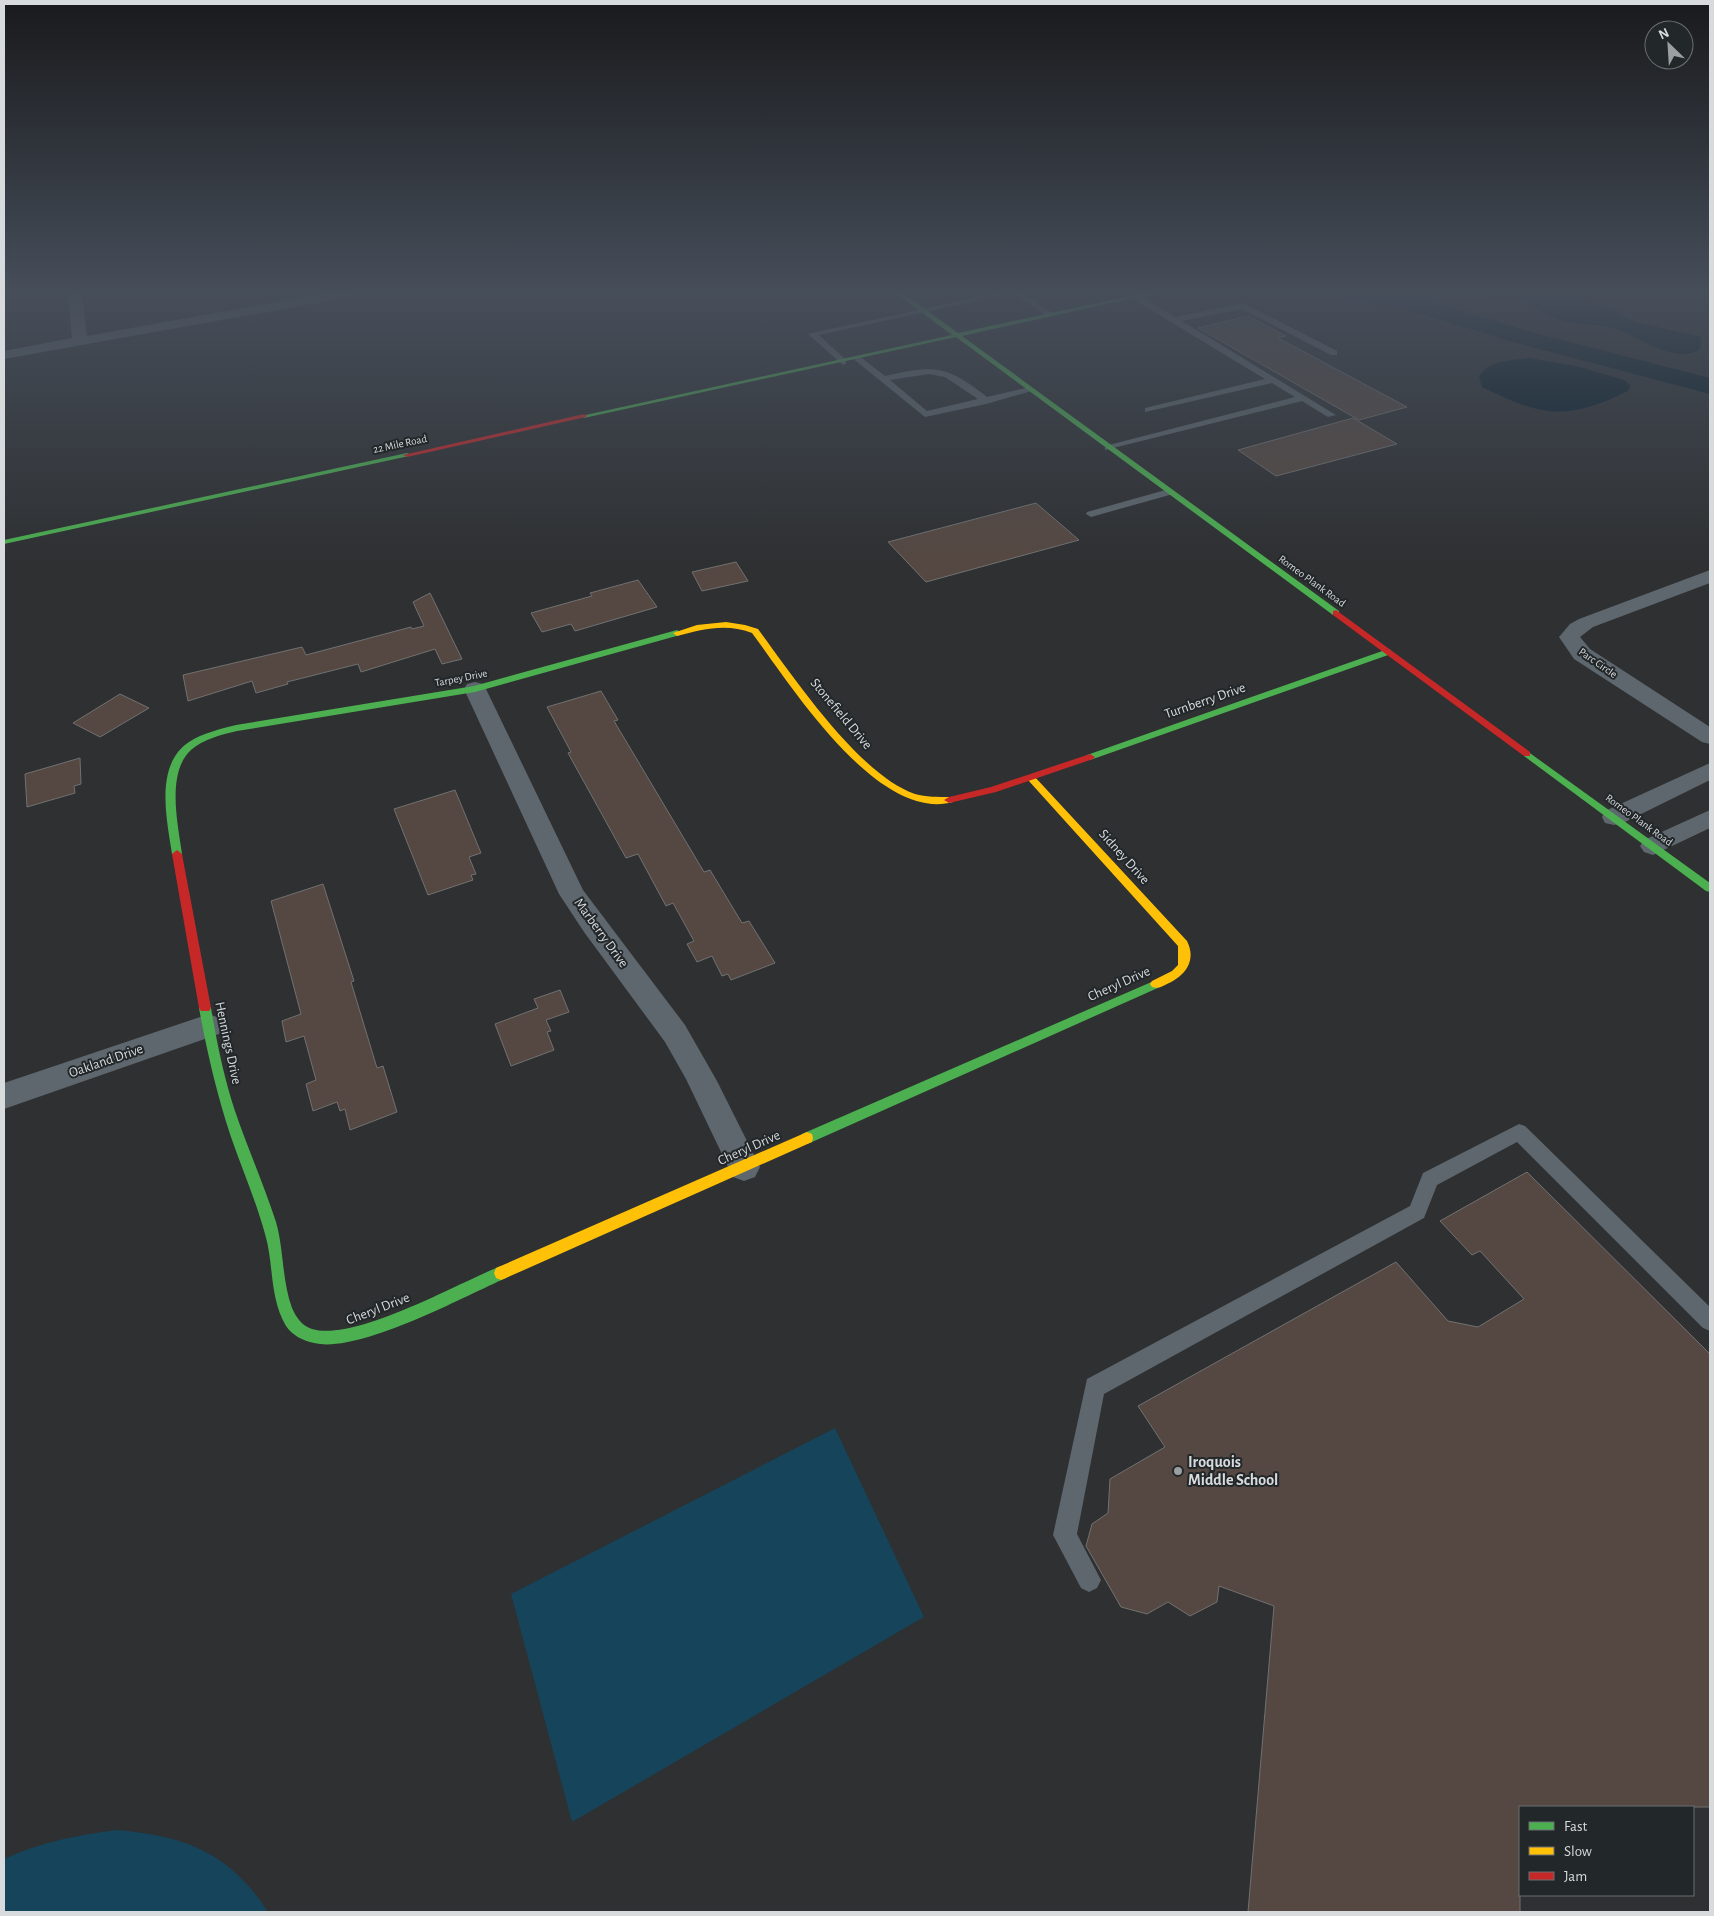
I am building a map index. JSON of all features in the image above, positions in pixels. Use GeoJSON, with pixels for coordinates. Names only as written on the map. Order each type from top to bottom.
{"type":"FeatureCollection","features":[{"type":"Feature","properties":{"kind":"street","name":"22 Mile Road"},"geometry":{"type":"LineString","coordinates":[[4,542],[749,382]]}},
{"type":"Feature","properties":{"kind":"street","name":"Romeo Plank Road"},"geometry":{"type":"LineString","coordinates":[[1019,382],[1710,888]]}},
{"type":"Feature","properties":{"kind":"street","name":"Parc Circle"},"geometry":{"type":"LineString","coordinates":[[1710,576],[1586,623],[1577,628],[1570,637],[1582,654],[1710,737]]}},
{"type":"Feature","properties":{"kind":"street","name":"Tarpey Drive"},"geometry":{"type":"LineString","coordinates":[[192,744],[212,734],[236,728],[475,689],[703,626],[731,623]]}},
{"type":"Feature","properties":{"kind":"street","name":"Stonefield Drive"},"geometry":{"type":"LineString","coordinates":[[731,623],[743,624],[755,631],[843,743],[880,776],[910,796],[925,800],[958,799],[1032,778]]}},
{"type":"Feature","properties":{"kind":"street","name":"Turnberry Drive"},"geometry":{"type":"LineString","coordinates":[[1032,778],[1388,652]]}},
{"type":"Feature","properties":{"kind":"street","name":"Marberry Drive"},"geometry":{"type":"LineString","coordinates":[[475,689],[572,894],[590,922],[664,1016],[687,1054],[744,1167]]}},
{"type":"Feature","properties":{"kind":"street","name":"Hennings Drive"},"geometry":{"type":"LineString","coordinates":[[192,744],[175,764],[174,820],[179,862],[217,1072],[227,1108],[273,1238],[284,1304],[293,1324],[312,1338]]}},
{"type":"Feature","properties":{"kind":"street"},"geometry":{"type":"LineString","coordinates":[[1614,817],[1710,771]]}},
{"type":"Feature","properties":{"kind":"street","name":"Sidney Drive"},"geometry":{"type":"LineString","coordinates":[[1032,778],[1183,944],[1187,960]]}},
{"type":"Feature","properties":{"kind":"street"},"geometry":{"type":"LineString","coordinates":[[1653,846],[1710,818]]}},
{"type":"Feature","properties":{"kind":"street","name":"Cheryl Drive"},"geometry":{"type":"LineString","coordinates":[[312,1338],[338,1340],[364,1333],[1175,976],[1184,969],[1187,960]]}},
{"type":"Feature","properties":{"kind":"street","name":"Oakland Drive"},"geometry":{"type":"LineString","coordinates":[[4,1096],[209,1026]]}},
{"type":"Feature","properties":{"kind":"lane"},"geometry":{"type":"LineString","coordinates":[[888,382],[925,414],[1030,390]]}},
{"type":"Feature","properties":{"kind":"lane"},"geometry":{"type":"LineString","coordinates":[[963,382],[986,401]]}},
{"type":"Feature","properties":{"kind":"lane"},"geometry":{"type":"LineString","coordinates":[[1148,410],[1263,382]]}},
{"type":"Feature","properties":{"kind":"lane"},"geometry":{"type":"LineString","coordinates":[[1277,382],[1331,415]]}},
{"type":"Feature","properties":{"kind":"lane"},"geometry":{"type":"LineString","coordinates":[[1109,448],[1303,398]]}},
{"type":"Feature","properties":{"kind":"lane"},"geometry":{"type":"LineString","coordinates":[[1091,514],[1169,492]]}},
{"type":"Feature","properties":{"kind":"lane"},"geometry":{"type":"LineString","coordinates":[[1089,1580],[1065,1535],[1095,1387],[1416,1212],[1430,1179],[1519,1132],[1710,1320]]}},
{"type":"Feature","properties":{"kind":"shaded area"},"geometry":{"type":"Polygon","coordinates":[[[1481,382],[1627,382],[1630,385],[1628,391],[1606,401],[1571,411],[1555,412],[1522,404],[1482,387],[1481,382]]]}},
{"type":"Feature","properties":{"kind":"shaded area"},"geometry":{"type":"Polygon","coordinates":[[[835,1428],[924,1617],[572,1822],[511,1594],[835,1428]]]}},
{"type":"Feature","properties":{"kind":"shaded area"},"geometry":{"type":"Polygon","coordinates":[[[117,1830],[164,1837],[203,1851],[221,1861],[238,1875],[253,1891],[268,1912],[4,1912],[4,1859],[59,1840],[117,1830]]]}},
{"type":"Feature","properties":{"kind":"building"},"geometry":{"type":"Polygon","coordinates":[[[1293,382],[1361,382],[1407,407],[1359,420],[1293,382]]]}},
{"type":"Feature","properties":{"kind":"building"},"geometry":{"type":"Polygon","coordinates":[[[1353,418],[1397,444],[1276,476],[1238,450],[1353,418]]]}},
{"type":"Feature","properties":{"kind":"building"},"geometry":{"type":"Polygon","coordinates":[[[1036,503],[1079,540],[926,582],[888,542],[1036,503]]]}},
{"type":"Feature","properties":{"kind":"building"},"geometry":{"type":"Polygon","coordinates":[[[736,562],[748,581],[702,591],[692,572],[736,562]]]}},
{"type":"Feature","properties":{"kind":"building"},"geometry":{"type":"Polygon","coordinates":[[[638,580],[657,607],[575,631],[571,624],[542,632],[531,613],[592,596],[590,593],[638,580]]]}},
{"type":"Feature","properties":{"kind":"building"},"geometry":{"type":"Polygon","coordinates":[[[430,593],[462,659],[442,664],[435,649],[361,672],[358,664],[287,682],[288,684],[256,693],[252,681],[188,701],[183,675],[302,647],[306,655],[411,627],[412,629],[424,626],[413,602],[430,593]]]}},
{"type":"Feature","properties":{"kind":"building"},"geometry":{"type":"Polygon","coordinates":[[[601,691],[618,720],[614,721],[704,872],[710,870],[742,923],[749,921],[775,963],[731,980],[728,974],[722,976],[712,956],[697,962],[687,944],[694,941],[673,903],[666,906],[638,854],[626,858],[568,753],[571,752],[547,707],[601,691]]]}},
{"type":"Feature","properties":{"kind":"building"},"geometry":{"type":"Polygon","coordinates":[[[120,694],[149,708],[100,737],[73,723],[120,694]]]}},
{"type":"Feature","properties":{"kind":"building"},"geometry":{"type":"Polygon","coordinates":[[[80,758],[81,784],[74,786],[75,793],[27,807],[25,774],[80,758]]]}},
{"type":"Feature","properties":{"kind":"building"},"geometry":{"type":"Polygon","coordinates":[[[455,790],[481,853],[469,857],[476,874],[471,875],[473,880],[428,895],[394,809],[455,790]]]}},
{"type":"Feature","properties":{"kind":"building"},"geometry":{"type":"Polygon","coordinates":[[[323,884],[354,981],[351,982],[377,1068],[383,1066],[397,1112],[350,1130],[345,1109],[340,1111],[337,1102],[313,1111],[306,1084],[316,1080],[304,1036],[286,1042],[282,1021],[301,1014],[271,901],[323,884]]]}},
{"type":"Feature","properties":{"kind":"building"},"geometry":{"type":"Polygon","coordinates":[[[560,990],[569,1012],[546,1020],[551,1031],[547,1032],[554,1050],[511,1066],[495,1024],[538,1008],[534,999],[560,990]]]}},
{"type":"Feature","properties":{"kind":"building","name":"Iroquois Middle School"},"geometry":{"type":"Polygon","coordinates":[[[1527,1172],[1710,1354],[1710,1807],[1519,1806],[1520,1912],[1248,1912],[1274,1606],[1219,1586],[1217,1602],[1190,1616],[1168,1602],[1147,1614],[1121,1607],[1086,1546],[1092,1524],[1108,1513],[1110,1479],[1165,1447],[1138,1406],[1396,1262],[1448,1321],[1478,1327],[1524,1299],[1480,1251],[1472,1255],[1440,1221],[1527,1172]]]}},
{"type":"Feature","properties":{"kind":"waterway"},"geometry":{"type":"LineString","coordinates":[[1696,382],[1710,386]]}},
{"type":"Feature","properties":{"kind":"traffic: fast"},"geometry":{"type":"LineString","coordinates":[[584,416],[739,382]]}},
{"type":"Feature","properties":{"kind":"traffic: fast"},"geometry":{"type":"LineString","coordinates":[[1021,382],[1336,613]]}},
{"type":"Feature","properties":{"kind":"traffic: fast"},"geometry":{"type":"LineString","coordinates":[[4,542],[407,455]]}},
{"type":"Feature","properties":{"kind":"traffic: fast"},"geometry":{"type":"LineString","coordinates":[[177,854],[171,799],[174,771],[186,749],[203,738],[236,728],[475,689],[677,633]]}},
{"type":"Feature","properties":{"kind":"traffic: fast"},"geometry":{"type":"LineString","coordinates":[[1090,757],[1388,652]]}},
{"type":"Feature","properties":{"kind":"traffic: fast"},"geometry":{"type":"LineString","coordinates":[[1527,754],[1710,888]]}},
{"type":"Feature","properties":{"kind":"traffic: fast"},"geometry":{"type":"LineString","coordinates":[[807,1138],[1156,984]]}},
{"type":"Feature","properties":{"kind":"traffic: fast"},"geometry":{"type":"LineString","coordinates":[[205,1008],[224,1095],[273,1237],[282,1300],[292,1323],[298,1329],[317,1337],[335,1338],[357,1333],[409,1315],[501,1273]]}},
{"type":"Feature","properties":{"kind":"traffic: slow"},"geometry":{"type":"LineString","coordinates":[[677,633],[716,624],[735,625],[755,631],[822,720],[862,762],[883,780],[904,793],[926,800],[949,800]]}},
{"type":"Feature","properties":{"kind":"traffic: slow"},"geometry":{"type":"LineString","coordinates":[[1031,778],[1183,944],[1185,960],[1180,971],[1176,975],[1156,984]]}},
{"type":"Feature","properties":{"kind":"traffic: slow"},"geometry":{"type":"LineString","coordinates":[[501,1273],[807,1138]]}},
{"type":"Feature","properties":{"kind":"traffic: jam"},"geometry":{"type":"LineString","coordinates":[[407,455],[584,416]]}},
{"type":"Feature","properties":{"kind":"traffic: jam"},"geometry":{"type":"LineString","coordinates":[[1336,613],[1527,754]]}},
{"type":"Feature","properties":{"kind":"traffic: jam"},"geometry":{"type":"LineString","coordinates":[[949,800],[993,790],[1090,757]]}},
{"type":"Feature","properties":{"kind":"traffic: jam"},"geometry":{"type":"LineString","coordinates":[[177,854],[205,1008]]}},
{"type":"Feature","properties":{"kind":"place","name":"Iroquois Middle School"},"geometry":{"type":"Point","coordinates":[1178,1471]}}]}
